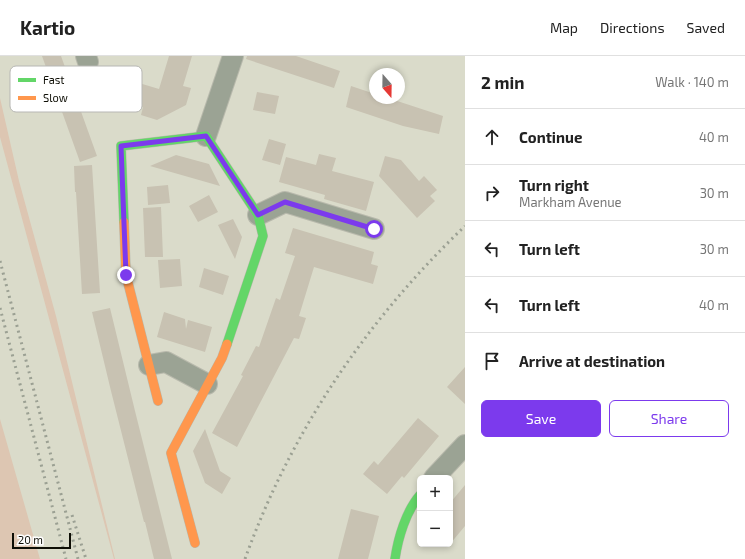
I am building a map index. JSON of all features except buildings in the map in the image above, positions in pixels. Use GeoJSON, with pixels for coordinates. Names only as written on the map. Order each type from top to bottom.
{"type":"FeatureCollection","features":[{"type":"Feature","properties":{"kind":"street"},"geometry":{"type":"LineString","coordinates":[[206,136],[232,56]]}},
{"type":"Feature","properties":{"kind":"street"},"geometry":{"type":"LineString","coordinates":[[195,543],[171,453],[222,358],[263,236],[258,215],[206,136]]}},
{"type":"Feature","properties":{"kind":"street"},"geometry":{"type":"LineString","coordinates":[[158,401],[126,275],[121,146],[206,136]]}},
{"type":"Feature","properties":{"kind":"street"},"geometry":{"type":"LineString","coordinates":[[258,215],[285,202],[374,229]]}},
{"type":"Feature","properties":{"kind":"street"},"geometry":{"type":"LineString","coordinates":[[149,366],[166,362],[207,384]]}},
{"type":"Feature","properties":{"kind":"street"},"geometry":{"type":"LineString","coordinates":[[437,475],[465,445]]}},
{"type":"Feature","properties":{"kind":"street"},"geometry":{"type":"LineString","coordinates":[[396,559],[398,540],[417,499]]}},
{"type":"Feature","properties":{"kind":"shaded area"},"geometry":{"type":"Polygon","coordinates":[[[0,98],[19,181],[56,316],[115,559],[0,137],[0,98]]]}},
{"type":"Feature","properties":{"kind":"shaded area"},"geometry":{"type":"Polygon","coordinates":[[[0,419],[40,559],[0,559],[0,419]]]}},
{"type":"Feature","properties":{"kind":"railway"},"geometry":{"type":"LineString","coordinates":[[245,559],[285,466],[309,422],[336,380],[364,339],[396,300],[429,262],[465,226]]}},
{"type":"Feature","properties":{"kind":"railway"},"geometry":{"type":"LineString","coordinates":[[0,261],[78,559]]}},
{"type":"Feature","properties":{"kind":"railway"},"geometry":{"type":"LineString","coordinates":[[0,308],[66,559]]}},
{"type":"Feature","properties":{"kind":"railway"},"geometry":{"type":"LineString","coordinates":[[72,515],[86,559]]}},
{"type":"Feature","properties":{"kind":"traffic: fast"},"geometry":{"type":"LineString","coordinates":[[124,222],[121,146],[206,136],[258,215],[263,236],[227,344]]}},
{"type":"Feature","properties":{"kind":"traffic: fast"},"geometry":{"type":"LineString","coordinates":[[395,559],[403,525],[417,499]]}},
{"type":"Feature","properties":{"kind":"traffic: slow"},"geometry":{"type":"LineString","coordinates":[[124,222],[126,275],[158,401]]}},
{"type":"Feature","properties":{"kind":"traffic: slow"},"geometry":{"type":"LineString","coordinates":[[195,543],[171,453],[222,358],[227,344]]}},
{"type":"Feature","properties":{"kind":"route"},"geometry":{"type":"LineString","coordinates":[[126,275],[121,146],[206,136],[258,215],[285,202],[374,229]]}}]}
